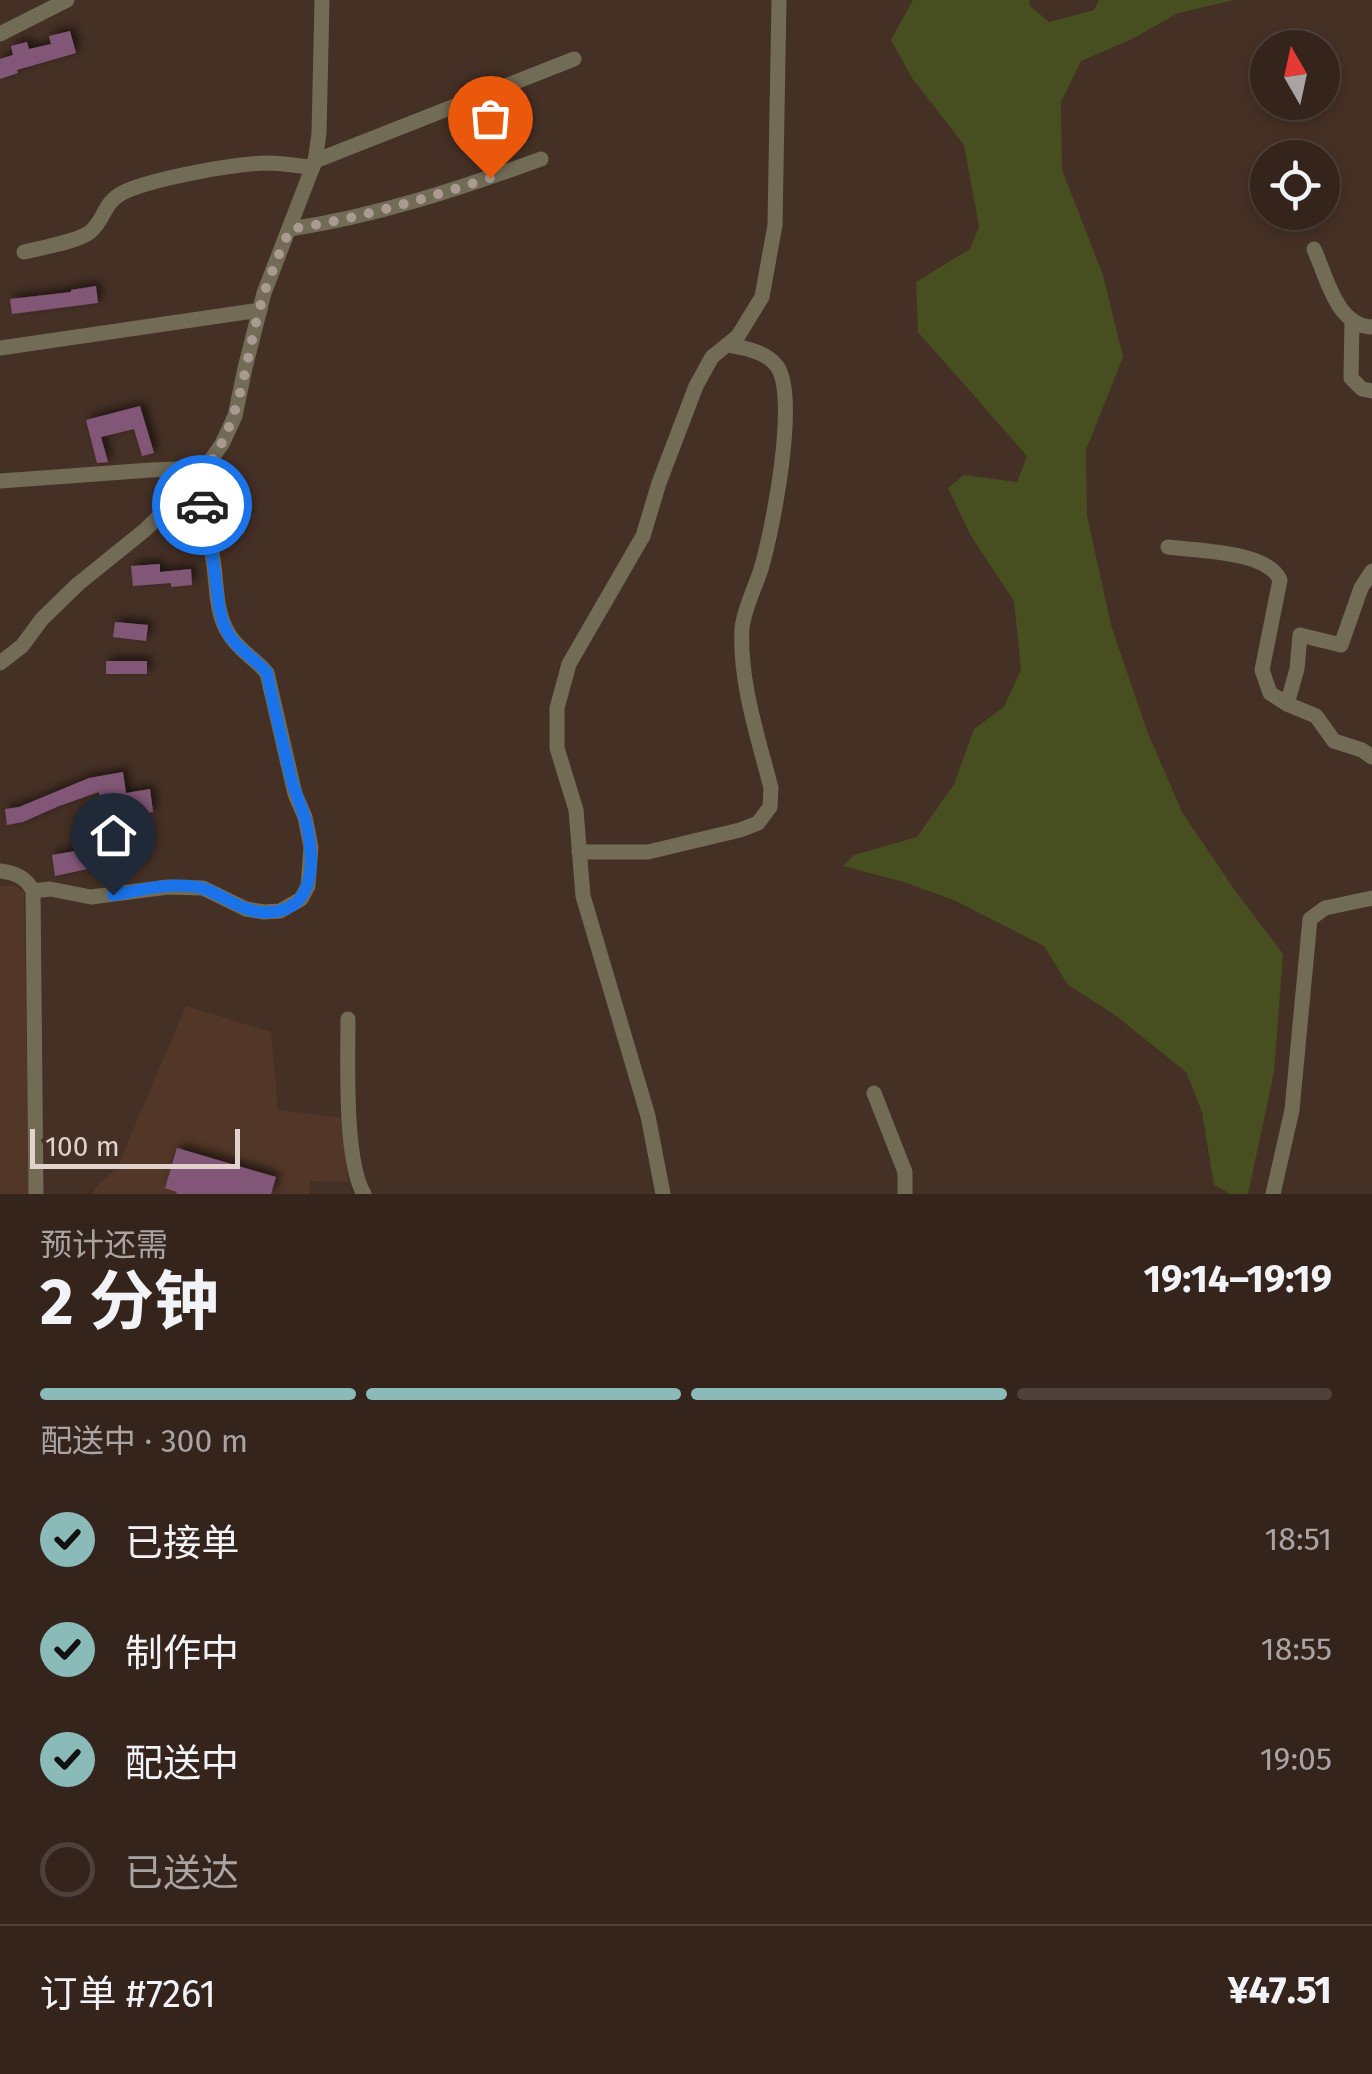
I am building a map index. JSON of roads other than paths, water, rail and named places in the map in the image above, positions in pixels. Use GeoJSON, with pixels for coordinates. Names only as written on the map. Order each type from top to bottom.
{"type":"FeatureCollection","features":[{"type":"Feature","properties":{"kind":"street"},"geometry":{"type":"LineString","coordinates":[[0,34],[67,0]]}},
{"type":"Feature","properties":{"kind":"street"},"geometry":{"type":"LineString","coordinates":[[2,659],[22,646],[78,584],[144,530],[194,482],[222,444],[235,416],[260,310],[314,164],[320,134],[322,0]]}},
{"type":"Feature","properties":{"kind":"street"},"geometry":{"type":"LineString","coordinates":[[664,1194],[648,1116],[584,896],[576,810],[557,748],[556,708],[569,664],[642,536],[696,386],[712,357],[738,336],[762,297],[775,225],[778,0]]}},
{"type":"Feature","properties":{"kind":"street"},"geometry":{"type":"LineString","coordinates":[[24,252],[90,233],[108,202],[124,192],[239,166],[314,164],[574,59]]}},
{"type":"Feature","properties":{"kind":"street"},"geometry":{"type":"LineString","coordinates":[[290,229],[417,201],[540,158]]}},
{"type":"Feature","properties":{"kind":"street"},"geometry":{"type":"LineString","coordinates":[[1314,249],[1343,315],[1360,326],[1372,326]]}},
{"type":"Feature","properties":{"kind":"street"},"geometry":{"type":"LineString","coordinates":[[0,348],[260,310]]}},
{"type":"Feature","properties":{"kind":"street"},"geometry":{"type":"LineString","coordinates":[[1352,321],[1351,378],[1372,391]]}},
{"type":"Feature","properties":{"kind":"street"},"geometry":{"type":"LineString","coordinates":[[579,852],[648,852],[689,843],[758,822],[770,806],[771,788],[742,659],[742,623],[762,567],[771,525],[786,416],[785,389],[780,368],[768,357],[727,345]]}},
{"type":"Feature","properties":{"kind":"street"},"geometry":{"type":"LineString","coordinates":[[0,481],[205,468]]}},
{"type":"Feature","properties":{"kind":"street"},"geometry":{"type":"LineString","coordinates":[[33,892],[50,889],[90,897],[140,890],[203,888],[246,909],[264,912],[280,911],[301,900],[308,886],[310,847],[305,817],[267,673],[242,652],[220,615],[205,516],[194,482]]}},
{"type":"Feature","properties":{"kind":"street"},"geometry":{"type":"LineString","coordinates":[[1168,547],[1252,558],[1278,574],[1262,670],[1270,693],[1316,716],[1334,741],[1372,757]]}},
{"type":"Feature","properties":{"kind":"street"},"geometry":{"type":"LineString","coordinates":[[1287,704],[1298,669],[1300,635],[1342,644],[1360,588],[1372,571]]}},
{"type":"Feature","properties":{"kind":"street"},"geometry":{"type":"LineString","coordinates":[[0,871],[14,872],[28,882],[33,892],[36,1194]]}},
{"type":"Feature","properties":{"kind":"street"},"geometry":{"type":"LineString","coordinates":[[1273,1194],[1292,1110],[1310,919],[1325,908],[1372,898]]}},
{"type":"Feature","properties":{"kind":"street"},"geometry":{"type":"LineString","coordinates":[[348,1019],[352,1152],[358,1185],[364,1194]]}},
{"type":"Feature","properties":{"kind":"street"},"geometry":{"type":"LineString","coordinates":[[874,1092],[905,1172],[905,1194]]}}]}
